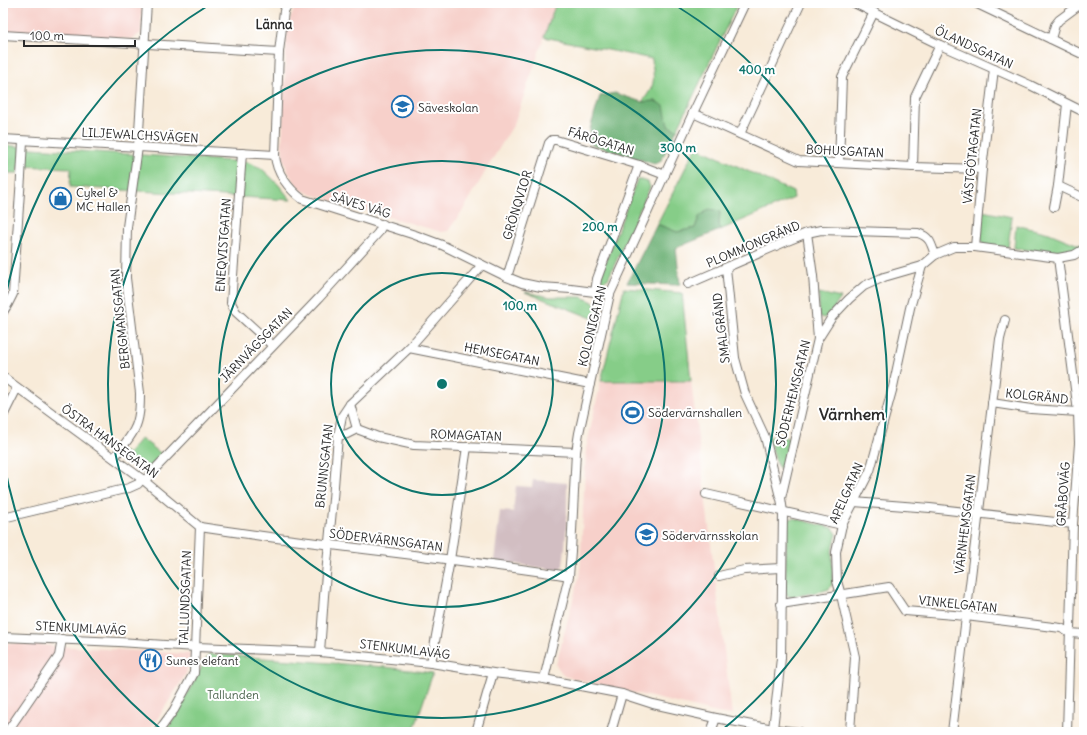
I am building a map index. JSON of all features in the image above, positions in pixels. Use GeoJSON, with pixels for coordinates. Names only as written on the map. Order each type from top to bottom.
{"type":"FeatureCollection","features":[{"type":"Feature","properties":{"kind":"street","name":"BERGMANSGATAN"},"geometry":{"type":"LineString","coordinates":[[114,458],[134,429],[138,420],[140,406],[140,393],[126,278],[127,227],[138,147],[147,3]]}},
{"type":"Feature","properties":{"kind":"street","name":"SÄVES VÄG"},"geometry":{"type":"LineString","coordinates":[[289,3],[284,11],[279,52],[275,155],[277,166],[284,180],[294,193],[302,199],[415,234],[442,245],[522,283],[541,287],[610,294]]}},
{"type":"Feature","properties":{"kind":"street","name":"KOLONIGATAN"},"geometry":{"type":"LineString","coordinates":[[544,679],[569,576],[576,452],[610,294],[745,3]]}},
{"type":"Feature","properties":{"kind":"street"},"geometry":{"type":"LineString","coordinates":[[740,134],[801,3]]}},
{"type":"Feature","properties":{"kind":"street","name":"ÖLANDSGATAN"},"geometry":{"type":"LineString","coordinates":[[854,3],[940,45],[1030,85],[1084,112]]}},
{"type":"Feature","properties":{"kind":"street"},"geometry":{"type":"LineString","coordinates":[[975,3],[1084,55]]}},
{"type":"Feature","properties":{"kind":"street"},"geometry":{"type":"LineString","coordinates":[[1051,39],[1055,25],[1059,20],[1082,3]]}},
{"type":"Feature","properties":{"kind":"street"},"geometry":{"type":"LineString","coordinates":[[839,163],[842,77],[874,12]]}},
{"type":"Feature","properties":{"kind":"street"},"geometry":{"type":"LineString","coordinates":[[3,35],[279,52]]}},
{"type":"Feature","properties":{"kind":"street"},"geometry":{"type":"LineString","coordinates":[[913,167],[915,97],[940,45]]}},
{"type":"Feature","properties":{"kind":"street","name":"VÄSTGÖTAGATAN"},"geometry":{"type":"LineString","coordinates":[[975,247],[982,169],[994,69]]}},
{"type":"Feature","properties":{"kind":"street"},"geometry":{"type":"LineString","coordinates":[[1054,207],[1058,186],[1067,104]]}},
{"type":"Feature","properties":{"kind":"street","name":"BOHUSGATAN"},"geometry":{"type":"LineString","coordinates":[[693,113],[799,161],[982,169]]}},
{"type":"Feature","properties":{"kind":"street","name":"LILJEWALCHSVÄGEN"},"geometry":{"type":"LineString","coordinates":[[3,139],[275,155]]}},
{"type":"Feature","properties":{"kind":"street","name":"FÅRÖGATAN"},"geometry":{"type":"LineString","coordinates":[[552,140],[639,165],[665,176]]}},
{"type":"Feature","properties":{"kind":"street","name":"GRÖNQVIOR"},"geometry":{"type":"LineString","coordinates":[[507,277],[549,143],[552,140]]}},
{"type":"Feature","properties":{"kind":"street"},"geometry":{"type":"LineString","coordinates":[[3,312],[13,294],[23,141]]}},
{"type":"Feature","properties":{"kind":"street","name":"ENEQVISTGATAN"},"geometry":{"type":"LineString","coordinates":[[242,153],[231,303],[236,312],[272,345]]}},
{"type":"Feature","properties":{"kind":"street"},"geometry":{"type":"LineString","coordinates":[[595,292],[597,279],[639,165]]}},
{"type":"Feature","properties":{"kind":"street"},"geometry":{"type":"LineString","coordinates":[[1058,186],[1084,198]]}},
{"type":"Feature","properties":{"kind":"street","name":"JÄRNVÄGSGATAN"},"geometry":{"type":"LineString","coordinates":[[3,518],[129,488],[144,480],[318,298],[378,233],[383,224]]}},
{"type":"Feature","properties":{"kind":"street","name":"PLOMMONGRÄND"},"geometry":{"type":"LineString","coordinates":[[688,284],[807,233],[821,230],[918,233],[926,236],[931,243],[935,255]]}},
{"type":"Feature","properties":{"kind":"street"},"geometry":{"type":"LineString","coordinates":[[807,233],[813,276],[818,339]]}},
{"type":"Feature","properties":{"kind":"street","name":"SÖDERHEMSGATAN"},"geometry":{"type":"LineString","coordinates":[[773,730],[781,658],[781,568],[783,512],[781,498],[818,339],[832,317],[864,286],[884,277],[922,266],[935,255],[954,247],[975,247],[1058,258],[1074,255],[1084,250]]}},
{"type":"Feature","properties":{"kind":"street","name":"GRÅBOVÄG"},"geometry":{"type":"LineString","coordinates":[[1058,258],[1081,443],[1073,524],[1067,732]]}},
{"type":"Feature","properties":{"kind":"street","name":"BRUNNSGATAN"},"geometry":{"type":"LineString","coordinates":[[320,652],[338,436],[342,416],[350,404],[409,348],[482,265]]}},
{"type":"Feature","properties":{"kind":"street","name":"APELGATAN"},"geometry":{"type":"LineString","coordinates":[[850,732],[855,657],[837,582],[836,552],[842,524],[870,471],[893,388],[910,308],[922,266]]}},
{"type":"Feature","properties":{"kind":"street","name":"SMALGRÄND"},"geometry":{"type":"LineString","coordinates":[[726,268],[735,358],[745,394],[765,437],[781,498]]}},
{"type":"Feature","properties":{"kind":"street","name":"VÄRNHEMSGATAN"},"geometry":{"type":"LineString","coordinates":[[952,732],[1000,339],[1005,320]]}},
{"type":"Feature","properties":{"kind":"street","name":"HEMSEGATAN"},"geometry":{"type":"LineString","coordinates":[[409,348],[590,384]]}},
{"type":"Feature","properties":{"kind":"street","name":"ÖSTRA HANSEGATAN"},"geometry":{"type":"LineString","coordinates":[[3,377],[144,480],[200,527]]}},
{"type":"Feature","properties":{"kind":"street"},"geometry":{"type":"LineString","coordinates":[[3,416],[17,388]]}},
{"type":"Feature","properties":{"kind":"street","name":"KOLGRÄND"},"geometry":{"type":"LineString","coordinates":[[992,403],[1031,409],[1078,412]]}},
{"type":"Feature","properties":{"kind":"street"},"geometry":{"type":"LineString","coordinates":[[338,436],[347,434],[357,429],[350,404]]}},
{"type":"Feature","properties":{"kind":"street","name":"ROMAGATAN"},"geometry":{"type":"LineString","coordinates":[[357,429],[378,437],[414,445],[576,452]]}},
{"type":"Feature","properties":{"kind":"street"},"geometry":{"type":"LineString","coordinates":[[431,663],[450,560],[467,447]]}},
{"type":"Feature","properties":{"kind":"street"},"geometry":{"type":"LineString","coordinates":[[706,494],[842,524]]}},
{"type":"Feature","properties":{"kind":"street"},"geometry":{"type":"LineString","coordinates":[[854,502],[930,508],[1073,524]]}},
{"type":"Feature","properties":{"kind":"street","name":"SÖDERVÄRNSGATAN"},"geometry":{"type":"LineString","coordinates":[[200,527],[270,538],[510,567],[569,576]]}},
{"type":"Feature","properties":{"kind":"street","name":"TALLUNDSGATAN"},"geometry":{"type":"LineString","coordinates":[[158,732],[174,710],[194,673],[200,527]]}},
{"type":"Feature","properties":{"kind":"street"},"geometry":{"type":"LineString","coordinates":[[719,576],[744,570],[781,568]]}},
{"type":"Feature","properties":{"kind":"street","name":"VINKELGATAN"},"geometry":{"type":"LineString","coordinates":[[841,595],[889,587],[905,610],[1061,628],[1070,633],[1084,634]]}},
{"type":"Feature","properties":{"kind":"street"},"geometry":{"type":"LineString","coordinates":[[781,604],[841,595]]}},
{"type":"Feature","properties":{"kind":"street","name":"STENKUMLAVÄG"},"geometry":{"type":"LineString","coordinates":[[3,637],[320,652],[431,663],[493,673],[544,679],[622,694],[653,704],[773,730],[799,732]]}},
{"type":"Feature","properties":{"kind":"street"},"geometry":{"type":"LineString","coordinates":[[7,732],[59,656],[62,639]]}},
{"type":"Feature","properties":{"kind":"street"},"geometry":{"type":"LineString","coordinates":[[476,732],[493,673]]}},
{"type":"Feature","properties":{"kind":"street"},"geometry":{"type":"LineString","coordinates":[[611,732],[622,694]]}},
{"type":"Feature","properties":{"kind":"street"},"geometry":{"type":"LineString","coordinates":[[711,732],[716,718]]}},
{"type":"Feature","properties":{"kind":"shaded area"},"geometry":{"type":"Polygon","coordinates":[[[3,3],[142,3],[141,33],[132,39],[3,32],[3,3]]]}},
{"type":"Feature","properties":{"kind":"shaded area","name":"Säveskolan"},"geometry":{"type":"Polygon","coordinates":[[[298,3],[556,3],[514,124],[465,207],[448,231],[441,232],[310,194],[300,189],[293,180],[287,170],[282,145],[287,32],[291,16],[298,3]]]}},
{"type":"Feature","properties":{"kind":"shaded area","name":"Södervärnsskolan"},"geometry":{"type":"Polygon","coordinates":[[[601,381],[691,381],[732,715],[718,713],[564,676],[556,665],[580,573],[586,449],[601,381]]]}},
{"type":"Feature","properties":{"kind":"shaded area"},"geometry":{"type":"Polygon","coordinates":[[[533,480],[567,483],[567,517],[563,566],[557,570],[494,561],[500,511],[513,512],[516,486],[532,487],[533,480]]]}},
{"type":"Feature","properties":{"kind":"shaded area"},"geometry":{"type":"Polygon","coordinates":[[[3,643],[190,654],[186,674],[149,732],[3,732],[3,643]]]}},
{"type":"Feature","properties":{"kind":"green space"},"geometry":{"type":"Polygon","coordinates":[[[556,3],[738,3],[677,130],[668,126],[655,101],[642,102],[652,87],[652,59],[544,37],[556,3]]]}},
{"type":"Feature","properties":{"kind":"green space"},"geometry":{"type":"Polygon","coordinates":[[[615,93],[642,102],[655,101],[664,106],[668,126],[677,130],[660,162],[654,164],[590,144],[590,129],[600,96],[615,93]]]}},
{"type":"Feature","properties":{"kind":"green space"},"geometry":{"type":"Polygon","coordinates":[[[3,145],[247,162],[261,168],[277,183],[291,200],[70,187],[71,168],[18,166],[18,173],[3,173],[3,145]]]}},
{"type":"Feature","properties":{"kind":"green space"},"geometry":{"type":"Polygon","coordinates":[[[696,147],[793,192],[794,198],[720,230],[720,211],[699,217],[695,228],[677,232],[657,224],[696,147]]]}},
{"type":"Feature","properties":{"kind":"green space"},"geometry":{"type":"Polygon","coordinates":[[[637,180],[648,182],[650,187],[608,279],[601,282],[599,279],[637,180]]]}},
{"type":"Feature","properties":{"kind":"green space"},"geometry":{"type":"Polygon","coordinates":[[[709,209],[720,211],[720,230],[676,248],[680,284],[627,283],[657,224],[677,232],[695,228],[699,217],[709,209]]]}},
{"type":"Feature","properties":{"kind":"green space"},"geometry":{"type":"Polygon","coordinates":[[[982,211],[1012,217],[1008,247],[985,246],[982,242],[980,237],[982,211]]]}},
{"type":"Feature","properties":{"kind":"green space"},"geometry":{"type":"Polygon","coordinates":[[[1016,225],[1049,233],[1081,246],[1073,251],[1067,252],[1044,252],[1014,248],[1016,225]]]}},
{"type":"Feature","properties":{"kind":"green space"},"geometry":{"type":"Polygon","coordinates":[[[624,288],[682,293],[691,381],[601,381],[624,288]]]}},
{"type":"Feature","properties":{"kind":"green space"},"geometry":{"type":"Polygon","coordinates":[[[525,292],[550,297],[582,297],[593,302],[598,309],[597,320],[525,292]]]}},
{"type":"Feature","properties":{"kind":"green space"},"geometry":{"type":"Polygon","coordinates":[[[819,293],[841,298],[828,316],[824,318],[819,316],[819,293]]]}},
{"type":"Feature","properties":{"kind":"green space"},"geometry":{"type":"Polygon","coordinates":[[[768,437],[790,438],[783,468],[778,467],[768,437]]]}},
{"type":"Feature","properties":{"kind":"green space"},"geometry":{"type":"Polygon","coordinates":[[[141,438],[163,455],[144,473],[119,455],[124,451],[128,454],[141,438]]]}},
{"type":"Feature","properties":{"kind":"green space"},"geometry":{"type":"Polygon","coordinates":[[[793,518],[833,528],[837,534],[832,551],[833,583],[829,589],[791,597],[787,595],[785,590],[787,520],[793,518]]]}},
{"type":"Feature","properties":{"kind":"green space","name":"Tallunden"},"geometry":{"type":"Polygon","coordinates":[[[209,654],[385,667],[433,673],[413,732],[166,732],[209,654]]]}},
{"type":"Feature","properties":{"kind":"place","name":"Säveskolan"},"geometry":{"type":"Point","coordinates":[402,107]}},
{"type":"Feature","properties":{"kind":"place","name":"Cykel & MC Hallen"},"geometry":{"type":"Point","coordinates":[61,199]}},
{"type":"Feature","properties":{"kind":"place","name":"Södervärnshallen"},"geometry":{"type":"Point","coordinates":[633,412]}},
{"type":"Feature","properties":{"kind":"place","name":"Södervärnsskolan"},"geometry":{"type":"Point","coordinates":[646,535]}},
{"type":"Feature","properties":{"kind":"place","name":"Sunes elefant"},"geometry":{"type":"Point","coordinates":[150,660]}},
{"type":"Feature","properties":{"kind":"district","name":"Länna"},"geometry":{"type":"Point","coordinates":[274,24]}},
{"type":"Feature","properties":{"kind":"district","name":"Värnhem"},"geometry":{"type":"Point","coordinates":[852,414]}}]}
